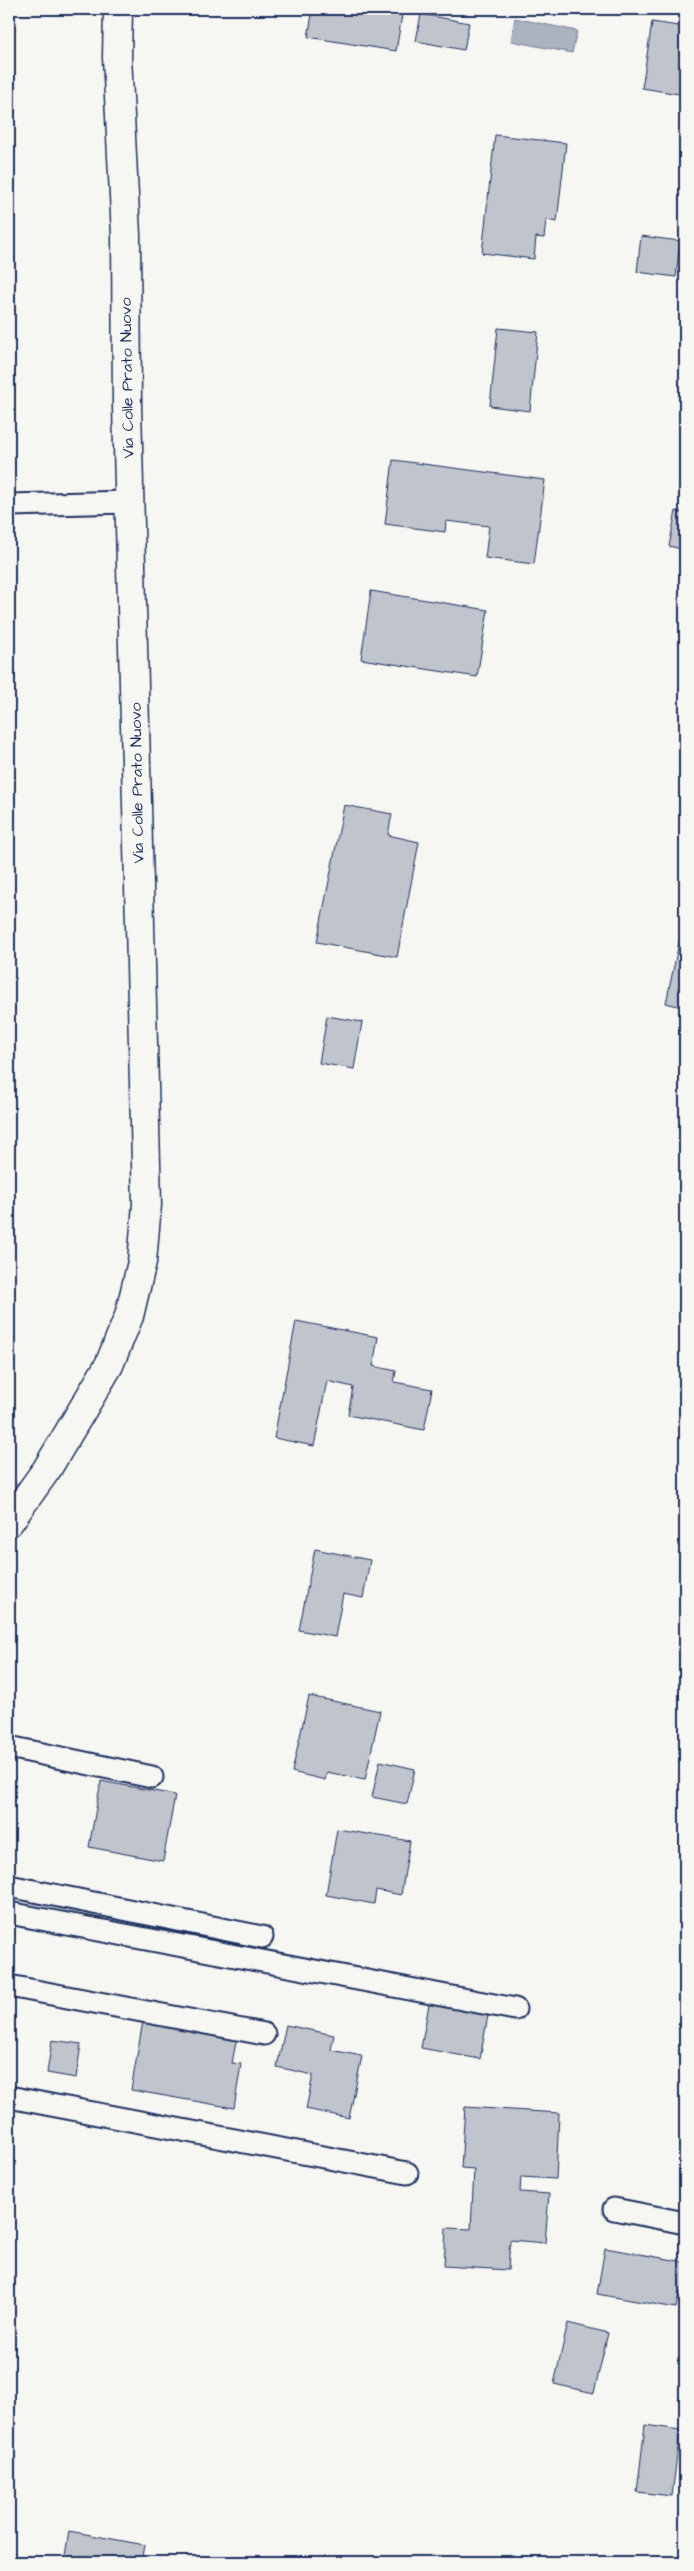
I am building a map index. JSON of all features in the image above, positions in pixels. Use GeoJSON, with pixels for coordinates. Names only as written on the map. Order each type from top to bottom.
{"type":"FeatureCollection","features":[{"type":"Feature","properties":{"kind":"street","name":"Via Colle Prato Nuovo"},"geometry":{"type":"LineString","coordinates":[[9,1521],[47,1469],[109,1365],[129,1316],[142,1262],[147,1194],[130,502],[126,235],[117,57],[118,9]]}},
{"type":"Feature","properties":{"kind":"lane"},"geometry":{"type":"LineString","coordinates":[[9,505],[130,502]]}},
{"type":"Feature","properties":{"kind":"lane"},"geometry":{"type":"LineString","coordinates":[[9,1747],[152,1777]]}},
{"type":"Feature","properties":{"kind":"lane"},"geometry":{"type":"LineString","coordinates":[[9,1886],[262,1937]]}},
{"type":"Feature","properties":{"kind":"lane"},"geometry":{"type":"LineString","coordinates":[[9,1913],[515,2009]]}},
{"type":"Feature","properties":{"kind":"lane"},"geometry":{"type":"LineString","coordinates":[[9,1986],[264,2034]]}},
{"type":"Feature","properties":{"kind":"lane"},"geometry":{"type":"LineString","coordinates":[[9,2097],[408,2173]]}},
{"type":"Feature","properties":{"kind":"lane"},"geometry":{"type":"LineString","coordinates":[[614,2209],[685,2222]]}},
{"type":"Feature","properties":{"kind":"shaded area"},"geometry":{"type":"Polygon","coordinates":[[[515,18],[577,31],[572,53],[511,41],[515,18]]]}},
{"type":"Feature","properties":{"kind":"building"},"geometry":{"type":"Polygon","coordinates":[[[313,9],[403,9],[396,51],[308,37],[313,9]]]}},
{"type":"Feature","properties":{"kind":"building"},"geometry":{"type":"Polygon","coordinates":[[[421,14],[469,23],[464,50],[416,41],[421,14]]]}},
{"type":"Feature","properties":{"kind":"building"},"geometry":{"type":"Polygon","coordinates":[[[652,22],[685,27],[685,95],[642,88],[652,22]]]}},
{"type":"Feature","properties":{"kind":"building"},"geometry":{"type":"Polygon","coordinates":[[[495,135],[566,143],[557,222],[546,220],[544,238],[536,237],[534,259],[482,253],[495,135]]]}},
{"type":"Feature","properties":{"kind":"building"},"geometry":{"type":"Polygon","coordinates":[[[641,236],[680,241],[676,277],[637,272],[641,236]]]}},
{"type":"Feature","properties":{"kind":"building"},"geometry":{"type":"Polygon","coordinates":[[[498,328],[538,332],[530,411],[490,406],[498,328]]]}},
{"type":"Feature","properties":{"kind":"building"},"geometry":{"type":"Polygon","coordinates":[[[393,460],[545,480],[534,564],[485,558],[489,526],[446,521],[445,532],[385,524],[393,460]]]}},
{"type":"Feature","properties":{"kind":"building"},"geometry":{"type":"Polygon","coordinates":[[[676,511],[685,513],[685,550],[669,546],[676,511]]]}},
{"type":"Feature","properties":{"kind":"building"},"geometry":{"type":"Polygon","coordinates":[[[371,591],[488,610],[477,677],[361,659],[371,591]]]}},
{"type":"Feature","properties":{"kind":"building"},"geometry":{"type":"Polygon","coordinates":[[[344,805],[392,814],[388,835],[419,842],[397,957],[317,942],[344,805]]]}},
{"type":"Feature","properties":{"kind":"building"},"geometry":{"type":"Polygon","coordinates":[[[685,920],[685,1008],[666,1003],[685,920]]]}},
{"type":"Feature","properties":{"kind":"building"},"geometry":{"type":"Polygon","coordinates":[[[327,1016],[362,1022],[354,1069],[319,1063],[327,1016]]]}},
{"type":"Feature","properties":{"kind":"building"},"geometry":{"type":"Polygon","coordinates":[[[296,1321],[378,1337],[373,1366],[396,1371],[394,1382],[432,1389],[424,1430],[348,1415],[353,1387],[327,1381],[314,1446],[274,1438],[296,1321]]]}},
{"type":"Feature","properties":{"kind":"building"},"geometry":{"type":"Polygon","coordinates":[[[315,1549],[370,1560],[363,1598],[343,1594],[335,1637],[299,1630],[315,1549]]]}},
{"type":"Feature","properties":{"kind":"building"},"geometry":{"type":"Polygon","coordinates":[[[309,1696],[380,1711],[365,1780],[327,1772],[325,1780],[292,1772],[309,1696]]]}},
{"type":"Feature","properties":{"kind":"building"},"geometry":{"type":"Polygon","coordinates":[[[380,1761],[415,1769],[407,1804],[372,1797],[380,1761]]]}},
{"type":"Feature","properties":{"kind":"building"},"geometry":{"type":"Polygon","coordinates":[[[101,1781],[175,1795],[163,1861],[89,1847],[101,1781]]]}},
{"type":"Feature","properties":{"kind":"building"},"geometry":{"type":"Polygon","coordinates":[[[337,1829],[410,1841],[401,1895],[376,1890],[374,1904],[326,1895],[337,1829]]]}},
{"type":"Feature","properties":{"kind":"building"},"geometry":{"type":"Polygon","coordinates":[[[429,2004],[488,2015],[480,2059],[421,2048],[429,2004]]]}},
{"type":"Feature","properties":{"kind":"building"},"geometry":{"type":"Polygon","coordinates":[[[143,2021],[237,2037],[232,2063],[241,2064],[234,2108],[131,2090],[143,2021]]]}},
{"type":"Feature","properties":{"kind":"building"},"geometry":{"type":"Polygon","coordinates":[[[286,2025],[334,2035],[331,2050],[362,2056],[349,2118],[306,2109],[313,2075],[277,2067],[286,2025]]]}},
{"type":"Feature","properties":{"kind":"building"},"geometry":{"type":"Polygon","coordinates":[[[52,2040],[81,2044],[76,2078],[47,2073],[52,2040]]]}},
{"type":"Feature","properties":{"kind":"building"},"geometry":{"type":"Polygon","coordinates":[[[465,2107],[559,2113],[556,2179],[521,2177],[520,2192],[549,2194],[545,2243],[510,2240],[508,2270],[444,2266],[446,2228],[471,2229],[474,2169],[461,2168],[465,2107]]]}},
{"type":"Feature","properties":{"kind":"building"},"geometry":{"type":"Polygon","coordinates":[[[605,2248],[685,2262],[685,2294],[679,2293],[676,2308],[597,2294],[605,2248]]]}},
{"type":"Feature","properties":{"kind":"building"},"geometry":{"type":"Polygon","coordinates":[[[568,2323],[608,2333],[594,2393],[554,2384],[568,2323]]]}},
{"type":"Feature","properties":{"kind":"building"},"geometry":{"type":"Polygon","coordinates":[[[645,2425],[680,2430],[672,2496],[637,2492],[645,2425]]]}},
{"type":"Feature","properties":{"kind":"building"},"geometry":{"type":"Polygon","coordinates":[[[69,2531],[145,2545],[142,2562],[64,2562],[69,2531]]]}}]}
